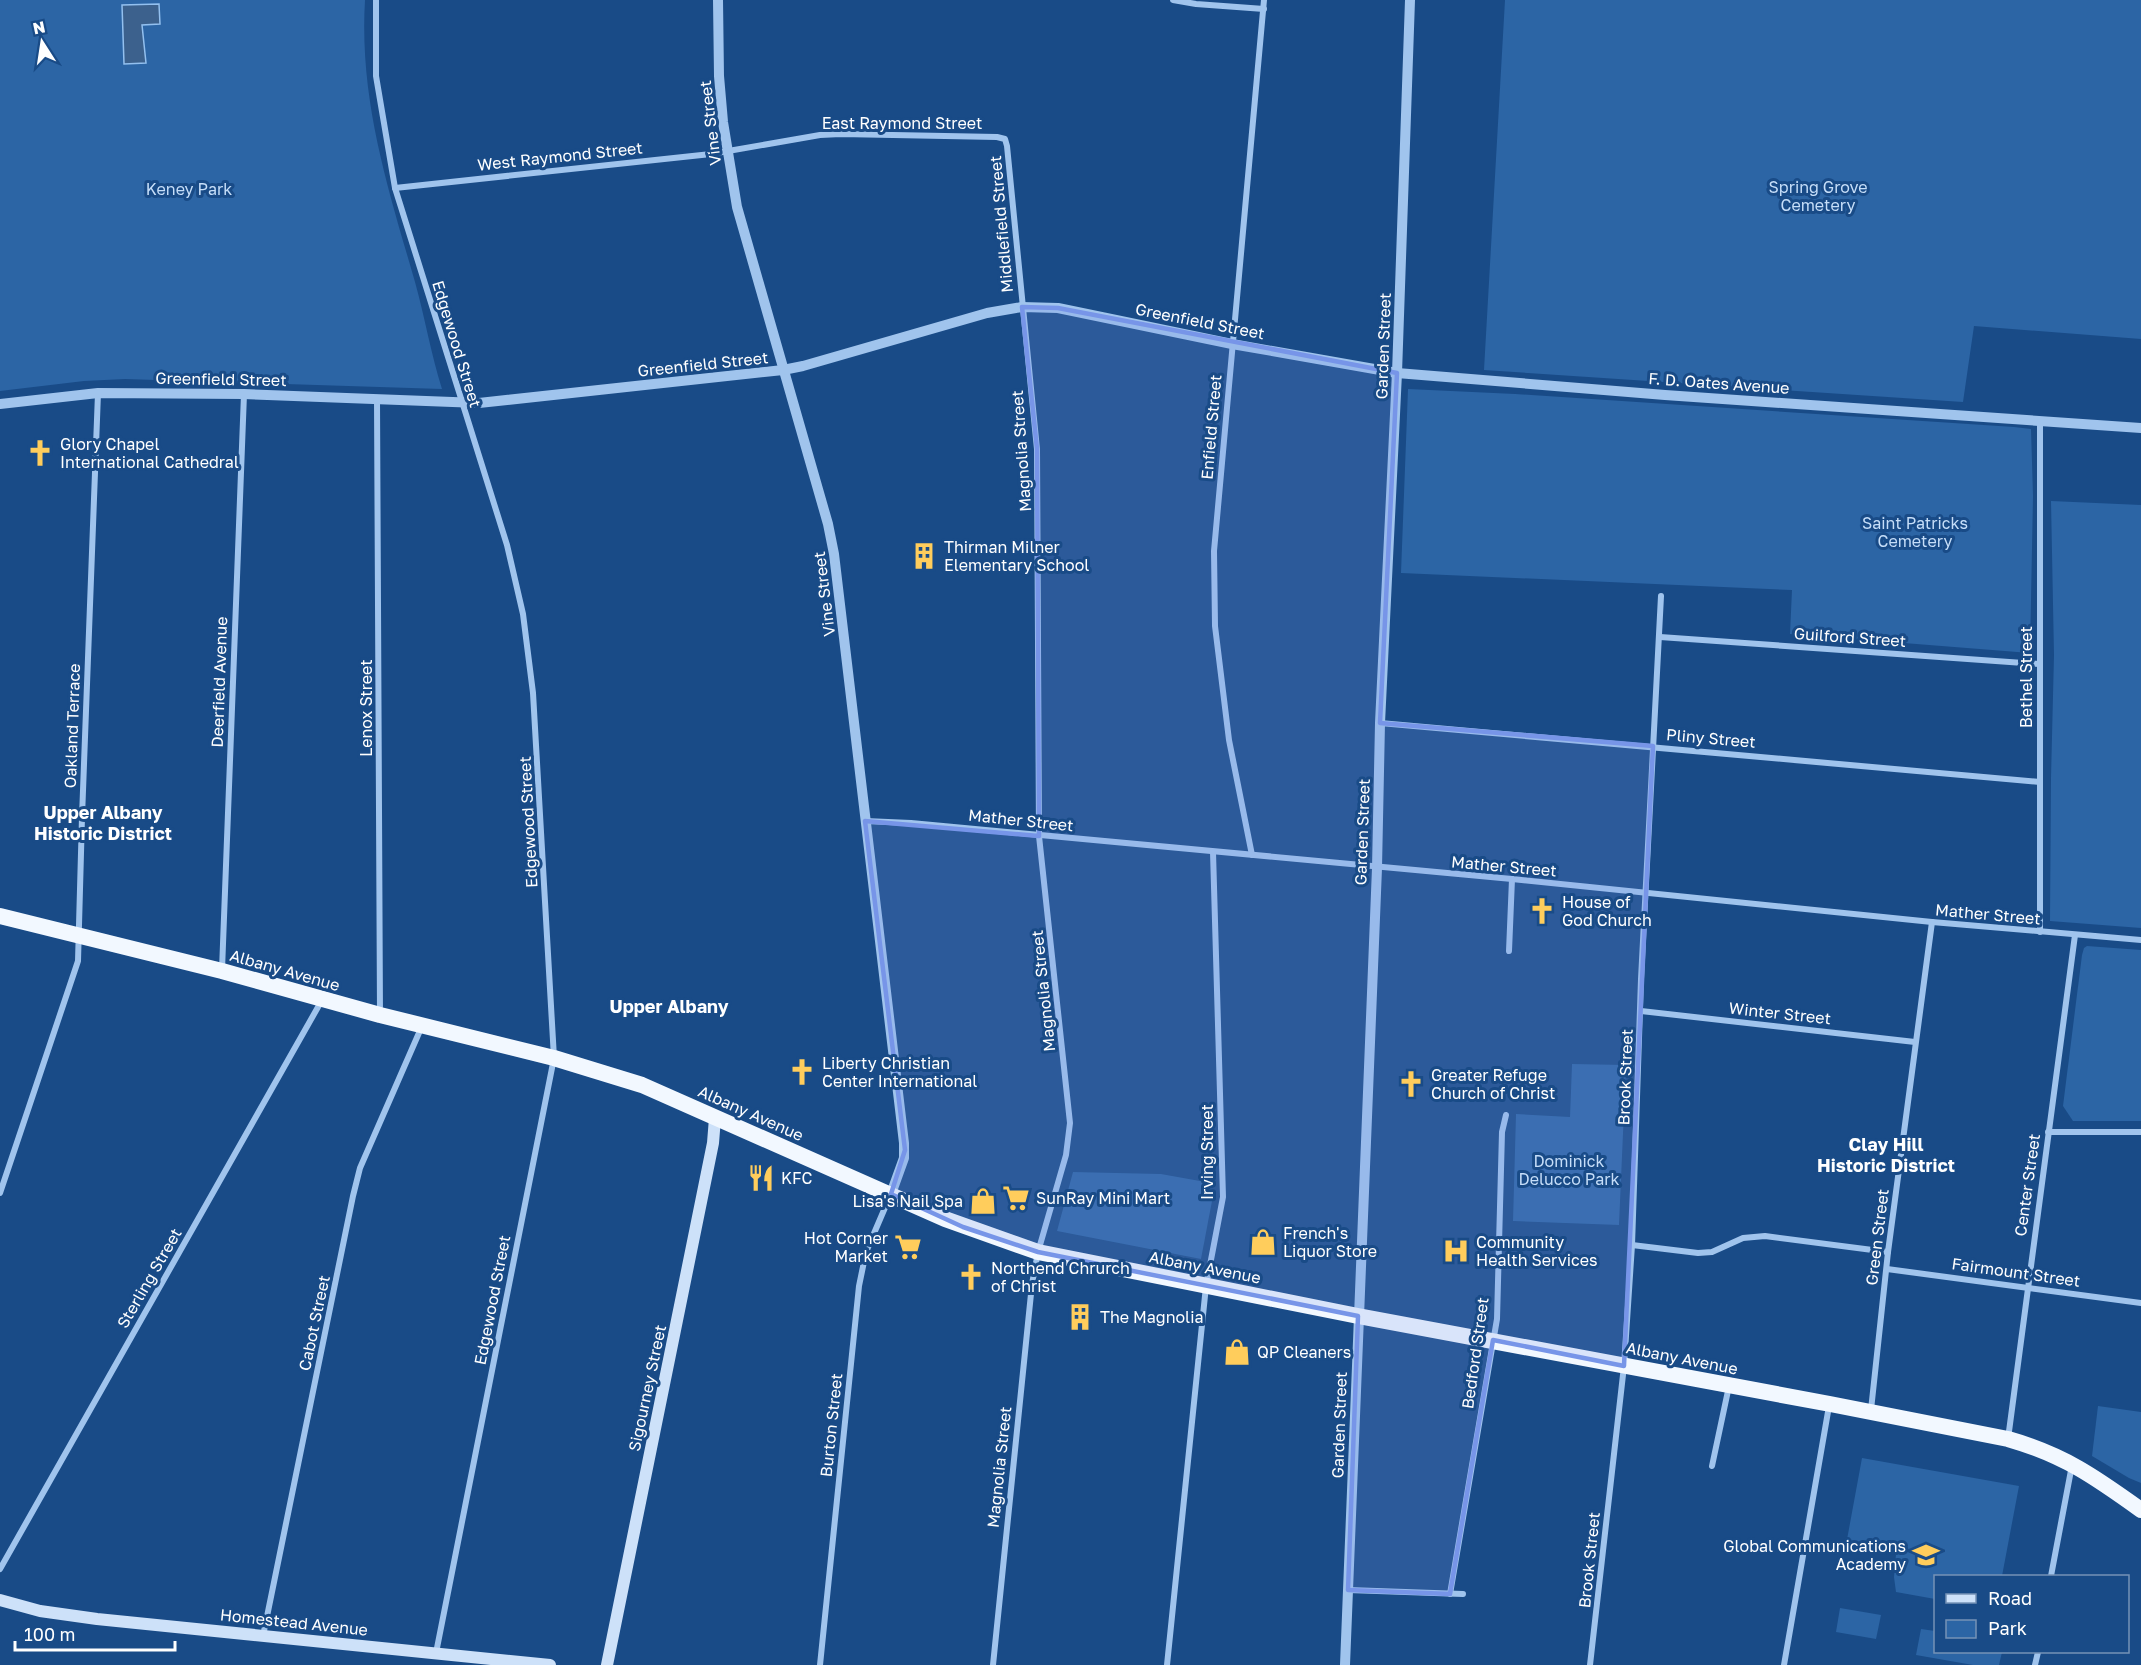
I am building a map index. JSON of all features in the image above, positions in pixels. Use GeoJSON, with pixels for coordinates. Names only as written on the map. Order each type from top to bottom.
{"type":"FeatureCollection","features":[{"type":"Feature","properties":{"kind":"highway","name":"Albany Avenue"},"geometry":{"type":"LineString","coordinates":[[0,916],[222,971],[381,1016],[554,1058],[642,1085],[963,1227],[1038,1252],[1358,1316],[2008,1439],[2036,1447],[2072,1464],[2095,1477],[2141,1510]]}},
{"type":"Feature","properties":{"kind":"main road","name":"Sigourney Street"},"geometry":{"type":"LineString","coordinates":[[607,1665],[713,1143],[716,1118]]}},
{"type":"Feature","properties":{"kind":"main road","name":"Homestead Avenue"},"geometry":{"type":"LineString","coordinates":[[0,1600],[40,1611],[86,1617],[550,1665]]}},
{"type":"Feature","properties":{"kind":"street","name":"Edgewood Street"},"geometry":{"type":"LineString","coordinates":[[376,0],[376,76],[395,188],[507,545],[523,614],[533,693],[554,1058],[436,1653]]}},
{"type":"Feature","properties":{"kind":"street","name":"Vine Street"},"geometry":{"type":"LineString","coordinates":[[718,0],[719,76],[737,207],[832,541],[905,1150],[891,1194]]}},
{"type":"Feature","properties":{"kind":"street"},"geometry":{"type":"LineString","coordinates":[[1173,0],[1264,9]]}},
{"type":"Feature","properties":{"kind":"street","name":"Enfield Street"},"geometry":{"type":"LineString","coordinates":[[1252,855],[1229,740],[1215,626],[1214,551],[1264,0]]}},
{"type":"Feature","properties":{"kind":"street","name":"Garden Street"},"geometry":{"type":"LineString","coordinates":[[1345,1665],[1410,0]]}},
{"type":"Feature","properties":{"kind":"street","name":"East Raymond Street"},"geometry":{"type":"LineString","coordinates":[[728,151],[841,134],[939,135],[1005,139]]}},
{"type":"Feature","properties":{"kind":"street","name":"Middlefield Street"},"geometry":{"type":"LineString","coordinates":[[1005,139],[1022,307]]}},
{"type":"Feature","properties":{"kind":"street","name":"West Raymond Street"},"geometry":{"type":"LineString","coordinates":[[395,188],[728,151]]}},
{"type":"Feature","properties":{"kind":"street","name":"Greenfield Street"},"geometry":{"type":"LineString","coordinates":[[0,404],[98,393],[244,394],[479,404],[783,370],[987,313],[1022,307],[1058,308],[1232,344],[1397,373]]}},
{"type":"Feature","properties":{"kind":"street","name":"Magnolia Street"},"geometry":{"type":"LineString","coordinates":[[993,1665],[1032,1284],[1038,1252],[1066,1155],[1070,1123],[1039,836],[1036,449],[1022,307]]}},
{"type":"Feature","properties":{"kind":"street","name":"F. D. Oates Avenue"},"geometry":{"type":"LineString","coordinates":[[1397,373],[1665,395],[2141,428]]}},
{"type":"Feature","properties":{"kind":"street","name":"Oakland Terrace"},"geometry":{"type":"LineString","coordinates":[[0,1193],[79,958],[82,806],[98,393]]}},
{"type":"Feature","properties":{"kind":"street","name":"Deerfield Avenue"},"geometry":{"type":"LineString","coordinates":[[222,971],[244,394]]}},
{"type":"Feature","properties":{"kind":"street","name":"Lenox Street"},"geometry":{"type":"LineString","coordinates":[[377,399],[381,1016]]}},
{"type":"Feature","properties":{"kind":"street","name":"Bethel Street"},"geometry":{"type":"LineString","coordinates":[[2040,422],[2040,932]]}},
{"type":"Feature","properties":{"kind":"street","name":"Brook Street"},"geometry":{"type":"LineString","coordinates":[[1590,1665],[1624,1366],[1632,1245],[1661,596]]}},
{"type":"Feature","properties":{"kind":"street","name":"Guilford Street"},"geometry":{"type":"LineString","coordinates":[[1660,637],[2039,664]]}},
{"type":"Feature","properties":{"kind":"street","name":"Pliny Street"},"geometry":{"type":"LineString","coordinates":[[1380,723],[2040,782]]}},
{"type":"Feature","properties":{"kind":"street","name":"Mather Street"},"geometry":{"type":"LineString","coordinates":[[865,821],[886,820],[1512,879],[1932,922],[2141,940]]}},
{"type":"Feature","properties":{"kind":"street","name":"Irving Street"},"geometry":{"type":"LineString","coordinates":[[1167,1665],[1206,1286],[1223,1197],[1213,852]]}},
{"type":"Feature","properties":{"kind":"street"},"geometry":{"type":"LineString","coordinates":[[1509,951],[1512,879]]}},
{"type":"Feature","properties":{"kind":"street","name":"Green Street"},"geometry":{"type":"LineString","coordinates":[[1871,1412],[1888,1252],[1932,922]]}},
{"type":"Feature","properties":{"kind":"street","name":"Center Street"},"geometry":{"type":"LineString","coordinates":[[2008,1439],[2075,935]]}},
{"type":"Feature","properties":{"kind":"street","name":"Sterling Street"},"geometry":{"type":"LineString","coordinates":[[0,1569],[322,1000]]}},
{"type":"Feature","properties":{"kind":"street","name":"Winter Street"},"geometry":{"type":"LineString","coordinates":[[1641,1011],[1916,1042]]}},
{"type":"Feature","properties":{"kind":"street","name":"Cabot Street"},"geometry":{"type":"LineString","coordinates":[[263,1636],[358,1177],[422,1025]]}},
{"type":"Feature","properties":{"kind":"street","name":"Bedford Street"},"geometry":{"type":"LineString","coordinates":[[1450,1594],[1498,1307],[1503,1127],[1506,1115]]}},
{"type":"Feature","properties":{"kind":"street"},"geometry":{"type":"LineString","coordinates":[[2048,1132],[2141,1132]]}},
{"type":"Feature","properties":{"kind":"street","name":"Burton Street"},"geometry":{"type":"LineString","coordinates":[[820,1665],[859,1286],[866,1252],[891,1194]]}},
{"type":"Feature","properties":{"kind":"street"},"geometry":{"type":"LineString","coordinates":[[1632,1245],[1698,1253],[1712,1252],[1743,1238],[1765,1236],[1888,1252]]}},
{"type":"Feature","properties":{"kind":"street","name":"Fairmount Street"},"geometry":{"type":"LineString","coordinates":[[1887,1269],[2141,1303]]}},
{"type":"Feature","properties":{"kind":"street"},"geometry":{"type":"LineString","coordinates":[[1712,1466],[1729,1385]]}},
{"type":"Feature","properties":{"kind":"street"},"geometry":{"type":"LineString","coordinates":[[1784,1665],[1830,1404]]}},
{"type":"Feature","properties":{"kind":"street"},"geometry":{"type":"LineString","coordinates":[[2051,1575],[2072,1464]]}},
{"type":"Feature","properties":{"kind":"street"},"geometry":{"type":"LineString","coordinates":[[1348,1590],[1463,1594]]}},
{"type":"Feature","properties":{"kind":"highlighted area"},"geometry":{"type":"Polygon","coordinates":[[[1022,307],[1058,308],[1397,373],[1380,723],[1653,746],[1624,1366],[1493,1340],[1450,1594],[1348,1590],[1358,1316],[1038,1252],[963,1227],[891,1194],[905,1150],[865,821],[1039,836],[1037,449],[1022,307]]]}},
{"type":"Feature","properties":{"kind":"green space","name":"Keney Park"},"geometry":{"type":"Polygon","coordinates":[[[0,0],[365,0],[366,73],[371,108],[386,178],[419,295],[442,389],[125,379],[84,381],[0,391],[0,0]]]}},
{"type":"Feature","properties":{"kind":"green space","name":"Spring Grove Cemetery"},"geometry":{"type":"Polygon","coordinates":[[[1505,0],[2141,0],[2141,339],[1974,326],[1963,402],[1484,370],[1505,0]]]}},
{"type":"Feature","properties":{"kind":"green space","name":"Saint Patricks Cemetery"},"geometry":{"type":"Polygon","coordinates":[[[1408,389],[1515,394],[2031,429],[2033,496],[2030,653],[1790,634],[1792,590],[1401,573],[1408,389]]]}},
{"type":"Feature","properties":{"kind":"green space"},"geometry":{"type":"Polygon","coordinates":[[[2051,501],[2141,505],[2141,928],[2050,921],[2054,655],[2051,501]]]}},
{"type":"Feature","properties":{"kind":"green space"},"geometry":{"type":"Polygon","coordinates":[[[2087,946],[2141,950],[2141,1121],[2073,1121],[2063,1106],[2082,955],[2087,946]]]}},
{"type":"Feature","properties":{"kind":"green space","name":"Dominick Delucco Park"},"geometry":{"type":"Polygon","coordinates":[[[1572,1064],[1626,1065],[1619,1225],[1513,1221],[1516,1114],[1570,1117],[1572,1064]]]}},
{"type":"Feature","properties":{"kind":"green space"},"geometry":{"type":"Polygon","coordinates":[[[1073,1172],[1161,1174],[1211,1183],[1212,1201],[1201,1259],[1057,1231],[1073,1172]]]}},
{"type":"Feature","properties":{"kind":"green space"},"geometry":{"type":"Polygon","coordinates":[[[2098,1406],[2141,1412],[2141,1483],[2092,1456],[2098,1406]]]}},
{"type":"Feature","properties":{"kind":"green space"},"geometry":{"type":"Polygon","coordinates":[[[1862,1458],[2019,1486],[2002,1575],[1934,1575],[1934,1599],[1896,1592],[1894,1577],[1896,1554],[1846,1545],[1862,1458]]]}},
{"type":"Feature","properties":{"kind":"green space"},"geometry":{"type":"Polygon","coordinates":[[[1840,1608],[1881,1615],[1876,1639],[1836,1632],[1840,1608]]]}},
{"type":"Feature","properties":{"kind":"green space"},"geometry":{"type":"Polygon","coordinates":[[[1921,1629],[1934,1631],[1934,1653],[2002,1653],[1999,1665],[1973,1665],[1916,1655],[1921,1629]]]}},
{"type":"Feature","properties":{"kind":"shaded area"},"geometry":{"type":"Polygon","coordinates":[[[159,4],[160,24],[142,25],[146,63],[124,64],[122,5],[159,4]]]}},
{"type":"Feature","properties":{"kind":"place","name":"Glory Chapel International Cathedral"},"geometry":{"type":"Point","coordinates":[40,453]}},
{"type":"Feature","properties":{"kind":"place","name":"Thirman Milner Elementary School"},"geometry":{"type":"Point","coordinates":[924,556]}},
{"type":"Feature","properties":{"kind":"place","name":"House of God Church"},"geometry":{"type":"Point","coordinates":[1542,911]}},
{"type":"Feature","properties":{"kind":"place","name":"Liberty Christian Center International"},"geometry":{"type":"Point","coordinates":[802,1072]}},
{"type":"Feature","properties":{"kind":"place","name":"Greater Refuge Church of Christ"},"geometry":{"type":"Point","coordinates":[1411,1084]}},
{"type":"Feature","properties":{"kind":"place","name":"KFC"},"geometry":{"type":"Point","coordinates":[761,1178]}},
{"type":"Feature","properties":{"kind":"place","name":"SunRay Mini Mart"},"geometry":{"type":"Point","coordinates":[1016,1198]}},
{"type":"Feature","properties":{"kind":"place","name":"Lisa's Nail Spa"},"geometry":{"type":"Point","coordinates":[983,1201]}},
{"type":"Feature","properties":{"kind":"place","name":"French's Liquor Store"},"geometry":{"type":"Point","coordinates":[1263,1242]}},
{"type":"Feature","properties":{"kind":"place","name":"Hot Corner Market"},"geometry":{"type":"Point","coordinates":[908,1247]}},
{"type":"Feature","properties":{"kind":"place","name":"Community Health Services"},"geometry":{"type":"Point","coordinates":[1456,1251]}},
{"type":"Feature","properties":{"kind":"place","name":"Northend Chrurch of Christ"},"geometry":{"type":"Point","coordinates":[971,1277]}},
{"type":"Feature","properties":{"kind":"place","name":"The Magnolia"},"geometry":{"type":"Point","coordinates":[1080,1317]}},
{"type":"Feature","properties":{"kind":"place","name":"QP Cleaners"},"geometry":{"type":"Point","coordinates":[1237,1352]}},
{"type":"Feature","properties":{"kind":"place","name":"Global Communications Academy"},"geometry":{"type":"Point","coordinates":[1926,1555]}},
{"type":"Feature","properties":{"kind":"district","name":"Upper Albany Historic District"},"geometry":{"type":"Point","coordinates":[103,823]}},
{"type":"Feature","properties":{"kind":"district","name":"Upper Albany"},"geometry":{"type":"Point","coordinates":[669,1007]}},
{"type":"Feature","properties":{"kind":"district","name":"Clay Hill Historic District"},"geometry":{"type":"Point","coordinates":[1886,1155]}}]}
